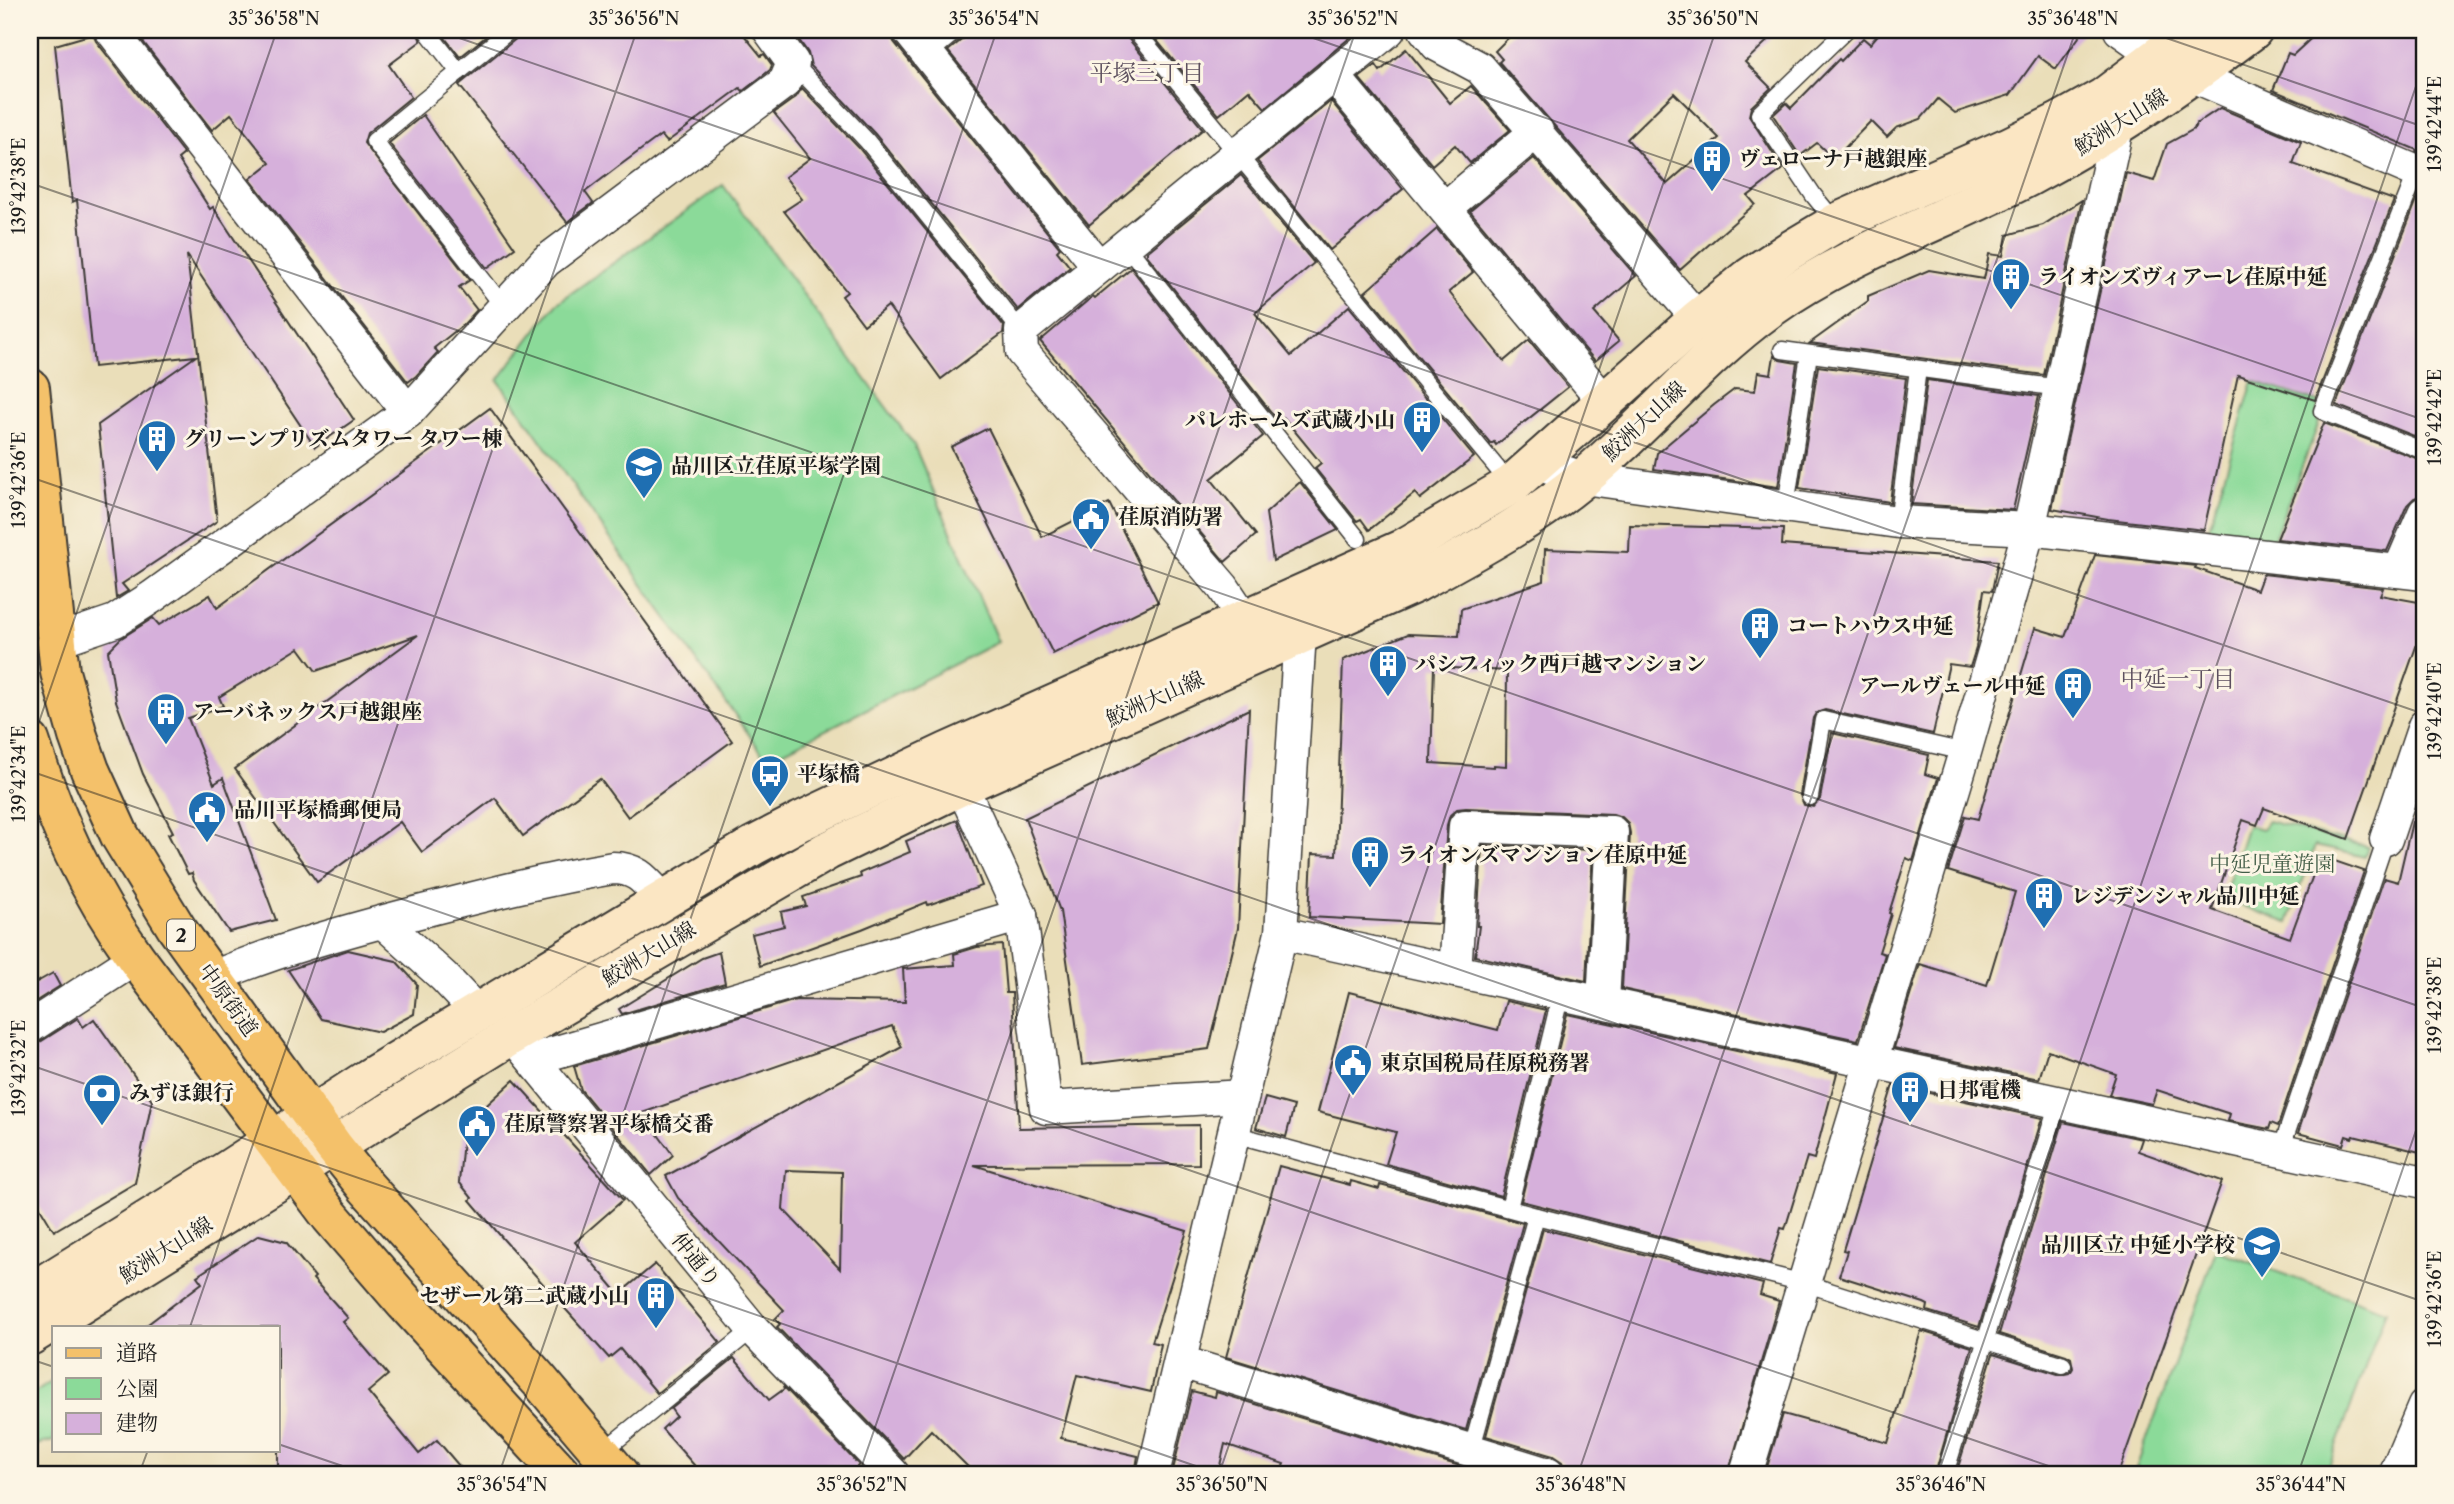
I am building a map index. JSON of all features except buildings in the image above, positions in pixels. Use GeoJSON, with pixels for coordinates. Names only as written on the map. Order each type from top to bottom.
{"type":"FeatureCollection","features":[{"type":"Feature","properties":{"kind":"main road","name":"鮫洲大山線"},"geometry":{"type":"LineString","coordinates":[[30,1336],[334,1147],[522,1047],[805,863],[1297,616],[1524,474],[1698,319],[1750,277],[1789,251],[1836,223],[2008,148],[2059,122],[2104,97],[2193,30]]}},
{"type":"Feature","properties":{"kind":"main road","name":"鮫洲大山線"},"geometry":{"type":"LineString","coordinates":[[30,1293],[310,1115],[753,846],[800,821],[947,752],[1245,620],[1297,616],[1416,583],[1466,556],[1540,511],[1583,478],[1723,345],[1769,309],[1857,256],[2026,178],[2117,128],[2193,76],[2253,30]]}},
{"type":"Feature","properties":{"kind":"main road","name":"中原街道"},"geometry":{"type":"LineString","coordinates":[[30,388],[60,672],[90,770],[120,836],[177,929],[334,1147],[366,1187],[539,1380],[610,1464]]}},
{"type":"Feature","properties":{"kind":"main road","name":"2"},"geometry":{"type":"LineString","coordinates":[[30,741],[72,852],[108,919],[136,958],[294,1171],[405,1303],[562,1474]]}},
{"type":"Feature","properties":{"kind":"street"},"geometry":{"type":"LineString","coordinates":[[111,30],[408,412]]}},
{"type":"Feature","properties":{"kind":"street"},"geometry":{"type":"LineString","coordinates":[[56,641],[115,621],[134,609],[408,412],[546,261],[785,82],[793,63],[769,30]]}},
{"type":"Feature","properties":{"kind":"street"},"geometry":{"type":"LineString","coordinates":[[908,30],[1099,267]]}},
{"type":"Feature","properties":{"kind":"street"},"geometry":{"type":"LineString","coordinates":[[1424,30],[1437,45],[1480,68],[1698,319]]}},
{"type":"Feature","properties":{"kind":"street"},"geometry":{"type":"LineString","coordinates":[[2120,30],[2158,57],[2193,76],[2421,173]]}},
{"type":"Feature","properties":{"kind":"street"},"geometry":{"type":"LineString","coordinates":[[1245,620],[1223,587],[1022,352],[1021,331],[1333,75],[1379,33]]}},
{"type":"Feature","properties":{"kind":"street"},"geometry":{"type":"LineString","coordinates":[[1333,75],[1604,401]]}},
{"type":"Feature","properties":{"kind":"street"},"geometry":{"type":"LineString","coordinates":[[1746,1474],[1965,752],[2029,528],[2117,128]]}},
{"type":"Feature","properties":{"kind":"street"},"geometry":{"type":"LineString","coordinates":[[1445,208],[1537,131]]}},
{"type":"Feature","properties":{"kind":"street"},"geometry":{"type":"LineString","coordinates":[[1524,474],[1583,478],[1898,522],[2029,528],[2412,573],[2424,513]]}},
{"type":"Feature","properties":{"kind":"street"},"geometry":{"type":"LineString","coordinates":[[1153,1474],[1280,933],[1297,616]]}},
{"type":"Feature","properties":{"kind":"street"},"geometry":{"type":"LineString","coordinates":[[2386,839],[2424,726]]}},
{"type":"Feature","properties":{"kind":"street"},"geometry":{"type":"LineString","coordinates":[[947,752],[1021,915],[1046,1108],[1243,1096]]}},
{"type":"Feature","properties":{"kind":"street"},"geometry":{"type":"LineString","coordinates":[[1455,971],[1465,826],[1612,832],[1603,1003]]}},
{"type":"Feature","properties":{"kind":"street"},"geometry":{"type":"LineString","coordinates":[[211,978],[254,960],[383,922],[484,895],[614,867],[626,867],[638,873],[663,901]]}},
{"type":"Feature","properties":{"kind":"street"},"geometry":{"type":"LineString","coordinates":[[522,1047],[1021,915]]}},
{"type":"Feature","properties":{"kind":"street"},"geometry":{"type":"LineString","coordinates":[[383,922],[444,977],[478,1013]]}},
{"type":"Feature","properties":{"kind":"street"},"geometry":{"type":"LineString","coordinates":[[1280,933],[2424,1182]]}},
{"type":"Feature","properties":{"kind":"street"},"geometry":{"type":"LineString","coordinates":[[30,1027],[136,958]]}},
{"type":"Feature","properties":{"kind":"street","name":"仲通り"},"geometry":{"type":"LineString","coordinates":[[522,1047],[752,1329],[892,1474]]}},
{"type":"Feature","properties":{"kind":"street"},"geometry":{"type":"LineString","coordinates":[[1181,1362],[1548,1474]]}},
{"type":"Feature","properties":{"kind":"street"},"geometry":{"type":"LineString","coordinates":[[2395,1474],[2424,1406]]}},
{"type":"Feature","properties":{"kind":"lane"},"geometry":{"type":"LineString","coordinates":[[426,30],[459,72]]}},
{"type":"Feature","properties":{"kind":"lane"},"geometry":{"type":"LineString","coordinates":[[504,307],[373,141],[510,30]]}},
{"type":"Feature","properties":{"kind":"lane"},"geometry":{"type":"LineString","coordinates":[[929,54],[957,30]]}},
{"type":"Feature","properties":{"kind":"lane"},"geometry":{"type":"LineString","coordinates":[[1136,30],[1237,154],[1524,474]]}},
{"type":"Feature","properties":{"kind":"lane"},"geometry":{"type":"LineString","coordinates":[[1836,223],[1814,196],[1759,114],[1846,30]]}},
{"type":"Feature","properties":{"kind":"lane"},"geometry":{"type":"LineString","coordinates":[[793,63],[867,141],[1021,331]]}},
{"type":"Feature","properties":{"kind":"lane"},"geometry":{"type":"LineString","coordinates":[[2421,173],[2322,411],[2424,451]]}},
{"type":"Feature","properties":{"kind":"lane"},"geometry":{"type":"LineString","coordinates":[[1126,245],[1358,539]]}},
{"type":"Feature","properties":{"kind":"lane"},"geometry":{"type":"LineString","coordinates":[[1782,351],[2060,388]]}},
{"type":"Feature","properties":{"kind":"lane"},"geometry":{"type":"LineString","coordinates":[[1786,506],[1809,354]]}},
{"type":"Feature","properties":{"kind":"lane"},"geometry":{"type":"LineString","coordinates":[[1898,522],[1918,369]]}},
{"type":"Feature","properties":{"kind":"lane"},"geometry":{"type":"LineString","coordinates":[[1810,797],[1823,720],[1965,752]]}},
{"type":"Feature","properties":{"kind":"lane"},"geometry":{"type":"LineString","coordinates":[[2281,1150],[2386,839]]}},
{"type":"Feature","properties":{"kind":"lane"},"geometry":{"type":"LineString","coordinates":[[1509,1208],[1561,994]]}},
{"type":"Feature","properties":{"kind":"lane"},"geometry":{"type":"LineString","coordinates":[[1945,1474],[2058,1102]]}},
{"type":"Feature","properties":{"kind":"lane"},"geometry":{"type":"LineString","coordinates":[[1234,1134],[1536,1216],[1804,1283],[2063,1365]]}},
{"type":"Feature","properties":{"kind":"lane"},"geometry":{"type":"LineString","coordinates":[[1471,1451],[1536,1216]]}},
{"type":"Feature","properties":{"kind":"lane"},"geometry":{"type":"LineString","coordinates":[[610,1464],[752,1329]]}},
{"type":"Feature","properties":{"kind":"green space"},"geometry":{"type":"Polygon","coordinates":[[[723,185],[914,445],[998,642],[767,760],[498,380],[556,304],[723,185]]]}},
{"type":"Feature","properties":{"kind":"green space"},"geometry":{"type":"Polygon","coordinates":[[[2253,381],[2320,403],[2316,415],[2319,423],[2271,546],[2205,541],[2253,381]]]}},
{"type":"Feature","properties":{"kind":"green space","name":"中延児童遊園"},"geometry":{"type":"Polygon","coordinates":[[[2268,821],[2368,847],[2365,857],[2315,846],[2288,923],[2223,899],[2247,825],[2262,829],[2268,821]]]}},
{"type":"Feature","properties":{"kind":"green space"},"geometry":{"type":"Polygon","coordinates":[[[2216,1250],[2386,1311],[2326,1474],[2134,1474],[2216,1250]]]}},
{"type":"Feature","properties":{"kind":"green space"},"geometry":{"type":"Polygon","coordinates":[[[52,1381],[52,1441],[30,1446],[30,1396],[52,1381]]]}},
{"type":"Feature","properties":{"kind":"place","name":"ヴェローナ戸越銀座"},"geometry":{"type":"Point","coordinates":[1712,193]}},
{"type":"Feature","properties":{"kind":"place","name":"ライオンズヴィアーレ荏原中延"},"geometry":{"type":"Point","coordinates":[2011,311]}},
{"type":"Feature","properties":{"kind":"place","name":"パレホームズ武蔵小山"},"geometry":{"type":"Point","coordinates":[1422,454]}},
{"type":"Feature","properties":{"kind":"place","name":"グリーンプリズムタワー タワー棟"},"geometry":{"type":"Point","coordinates":[157,473]}},
{"type":"Feature","properties":{"kind":"place","name":"品川区立荏原平塚学園"},"geometry":{"type":"Point","coordinates":[644,500]}},
{"type":"Feature","properties":{"kind":"place","name":"荏原消防署"},"geometry":{"type":"Point","coordinates":[1091,551]}},
{"type":"Feature","properties":{"kind":"place","name":"コートハウス中延"},"geometry":{"type":"Point","coordinates":[1760,660]}},
{"type":"Feature","properties":{"kind":"place","name":"パシフィック西戸越マンション"},"geometry":{"type":"Point","coordinates":[1388,698]}},
{"type":"Feature","properties":{"kind":"place","name":"アールヴェール中延"},"geometry":{"type":"Point","coordinates":[2073,720]}},
{"type":"Feature","properties":{"kind":"place","name":"アーバネックス戸越銀座"},"geometry":{"type":"Point","coordinates":[166,746]}},
{"type":"Feature","properties":{"kind":"place","name":"平塚橋"},"geometry":{"type":"Point","coordinates":[770,808]}},
{"type":"Feature","properties":{"kind":"place","name":"品川平塚橋郵便局"},"geometry":{"type":"Point","coordinates":[207,844]}},
{"type":"Feature","properties":{"kind":"place","name":"ライオンズマンション荏原中延"},"geometry":{"type":"Point","coordinates":[1370,889]}},
{"type":"Feature","properties":{"kind":"place","name":"レジデンシャル品川中延"},"geometry":{"type":"Point","coordinates":[2044,930]}},
{"type":"Feature","properties":{"kind":"place","name":"東京国税局荏原税務署"},"geometry":{"type":"Point","coordinates":[1353,1097]}},
{"type":"Feature","properties":{"kind":"place","name":"日邦電機"},"geometry":{"type":"Point","coordinates":[1910,1124]}},
{"type":"Feature","properties":{"kind":"place","name":"みずほ銀行"},"geometry":{"type":"Point","coordinates":[102,1127]}},
{"type":"Feature","properties":{"kind":"place","name":"荏原警察署平塚橋交番"},"geometry":{"type":"Point","coordinates":[477,1158]}},
{"type":"Feature","properties":{"kind":"place","name":"品川区立 中延小学校"},"geometry":{"type":"Point","coordinates":[2262,1279]}},
{"type":"Feature","properties":{"kind":"place","name":"セザール第二武蔵小山"},"geometry":{"type":"Point","coordinates":[656,1330]}},
{"type":"Feature","properties":{"kind":"district","name":"平塚三丁目"},"geometry":{"type":"Point","coordinates":[1147,73]}},
{"type":"Feature","properties":{"kind":"district","name":"中延一丁目"},"geometry":{"type":"Point","coordinates":[2178,679]}}]}
